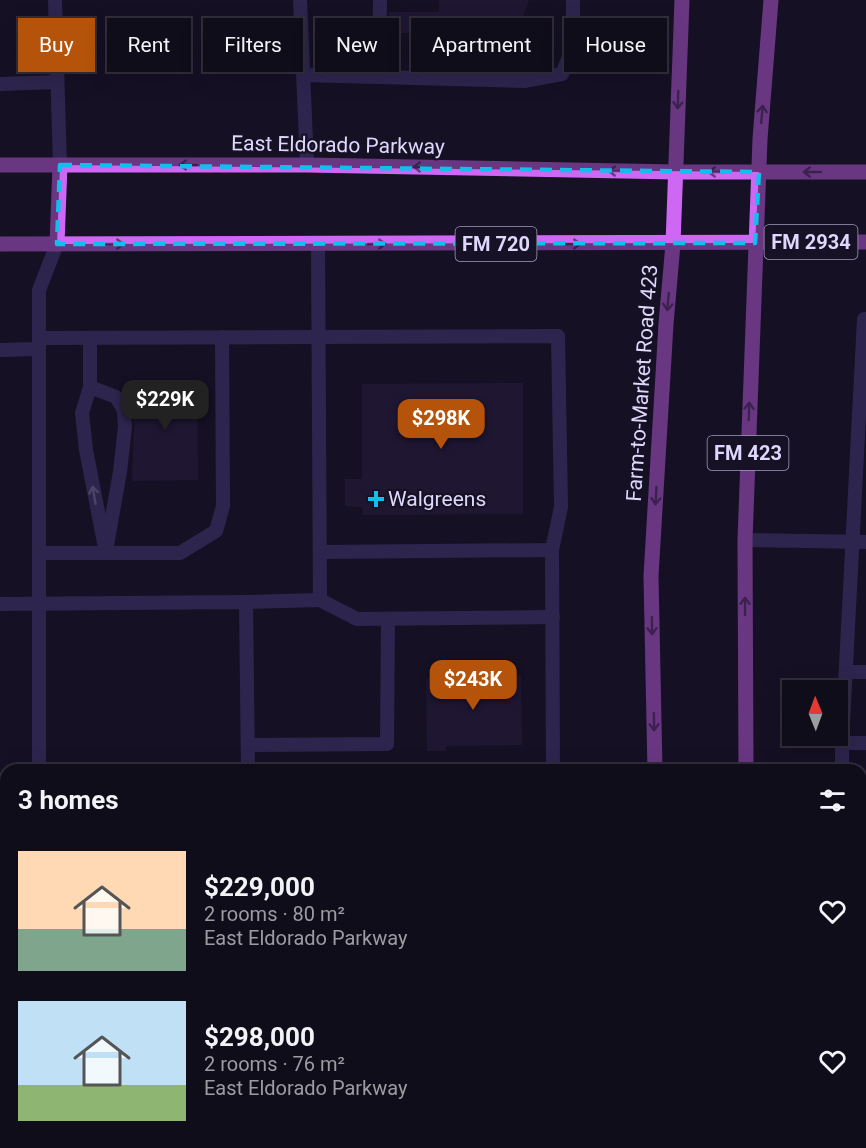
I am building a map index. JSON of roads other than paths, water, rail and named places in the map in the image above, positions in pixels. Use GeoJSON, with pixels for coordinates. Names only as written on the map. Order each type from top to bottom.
{"type":"FeatureCollection","features":[{"type":"Feature","properties":{"kind":"main road","name":"Farm-to-Market Road 423"},"geometry":{"type":"LineString","coordinates":[[655,764],[651,576],[673,244],[682,0]]}},
{"type":"Feature","properties":{"kind":"main road","name":"FM 423"},"geometry":{"type":"LineString","coordinates":[[746,764],[745,540],[755,243],[771,0]]}},
{"type":"Feature","properties":{"kind":"main road","name":"East Eldorado Parkway"},"geometry":{"type":"LineString","coordinates":[[0,165],[307,165],[675,172],[866,172]]}},
{"type":"Feature","properties":{"kind":"main road"},"geometry":{"type":"LineString","coordinates":[[57,244],[60,165]]}},
{"type":"Feature","properties":{"kind":"main road","name":"FM 2934"},"geometry":{"type":"LineString","coordinates":[[673,244],[866,242]]}},
{"type":"Feature","properties":{"kind":"main road","name":"FM 720"},"geometry":{"type":"LineString","coordinates":[[0,244],[673,244]]}},
{"type":"Feature","properties":{"kind":"lane"},"geometry":{"type":"LineString","coordinates":[[55,0],[60,165]]}},
{"type":"Feature","properties":{"kind":"lane"},"geometry":{"type":"LineString","coordinates":[[300,0],[307,165]]}},
{"type":"Feature","properties":{"kind":"lane"},"geometry":{"type":"LineString","coordinates":[[379,77],[380,0]]}},
{"type":"Feature","properties":{"kind":"lane"},"geometry":{"type":"LineString","coordinates":[[303,75],[524,81],[562,74],[573,47],[573,0]]}},
{"type":"Feature","properties":{"kind":"lane"},"geometry":{"type":"LineString","coordinates":[[0,84],[57,82]]}},
{"type":"Feature","properties":{"kind":"lane"},"geometry":{"type":"LineString","coordinates":[[39,764],[39,290],[57,244]]}},
{"type":"Feature","properties":{"kind":"lane"},"geometry":{"type":"LineString","coordinates":[[318,244],[320,600]]}},
{"type":"Feature","properties":{"kind":"lane"},"geometry":{"type":"LineString","coordinates":[[846,680],[859,541],[864,319],[866,319]]}},
{"type":"Feature","properties":{"kind":"lane"},"geometry":{"type":"LineString","coordinates":[[0,350],[90,338],[558,336],[561,507],[552,550],[553,764]]}},
{"type":"Feature","properties":{"kind":"lane"},"geometry":{"type":"LineString","coordinates":[[40,553],[180,553],[216,531],[223,506],[222,337]]}},
{"type":"Feature","properties":{"kind":"lane"},"geometry":{"type":"LineString","coordinates":[[90,338],[90,387],[82,412],[86,450],[106,553]]}},
{"type":"Feature","properties":{"kind":"lane"},"geometry":{"type":"LineString","coordinates":[[90,387],[116,397],[124,410],[125,427],[120,472],[106,553]]}},
{"type":"Feature","properties":{"kind":"lane"},"geometry":{"type":"LineString","coordinates":[[745,540],[859,541]]}},
{"type":"Feature","properties":{"kind":"lane"},"geometry":{"type":"LineString","coordinates":[[320,552],[552,550]]}},
{"type":"Feature","properties":{"kind":"lane"},"geometry":{"type":"LineString","coordinates":[[0,604],[320,600],[357,619],[553,617]]}},
{"type":"Feature","properties":{"kind":"lane"},"geometry":{"type":"LineString","coordinates":[[246,602],[248,764]]}},
{"type":"Feature","properties":{"kind":"lane"},"geometry":{"type":"LineString","coordinates":[[248,745],[387,744],[388,619]]}},
{"type":"Feature","properties":{"kind":"lane"},"geometry":{"type":"LineString","coordinates":[[846,672],[866,672]]}},
{"type":"Feature","properties":{"kind":"lane"},"geometry":{"type":"LineString","coordinates":[[848,743],[866,743]]}},
{"type":"Feature","properties":{"kind":"lane"},"geometry":{"type":"LineString","coordinates":[[842,746],[842,764]]}},
{"type":"Feature","properties":{"kind":"place","name":"Walgreens"},"geometry":{"type":"Point","coordinates":[376,499]}}]}
